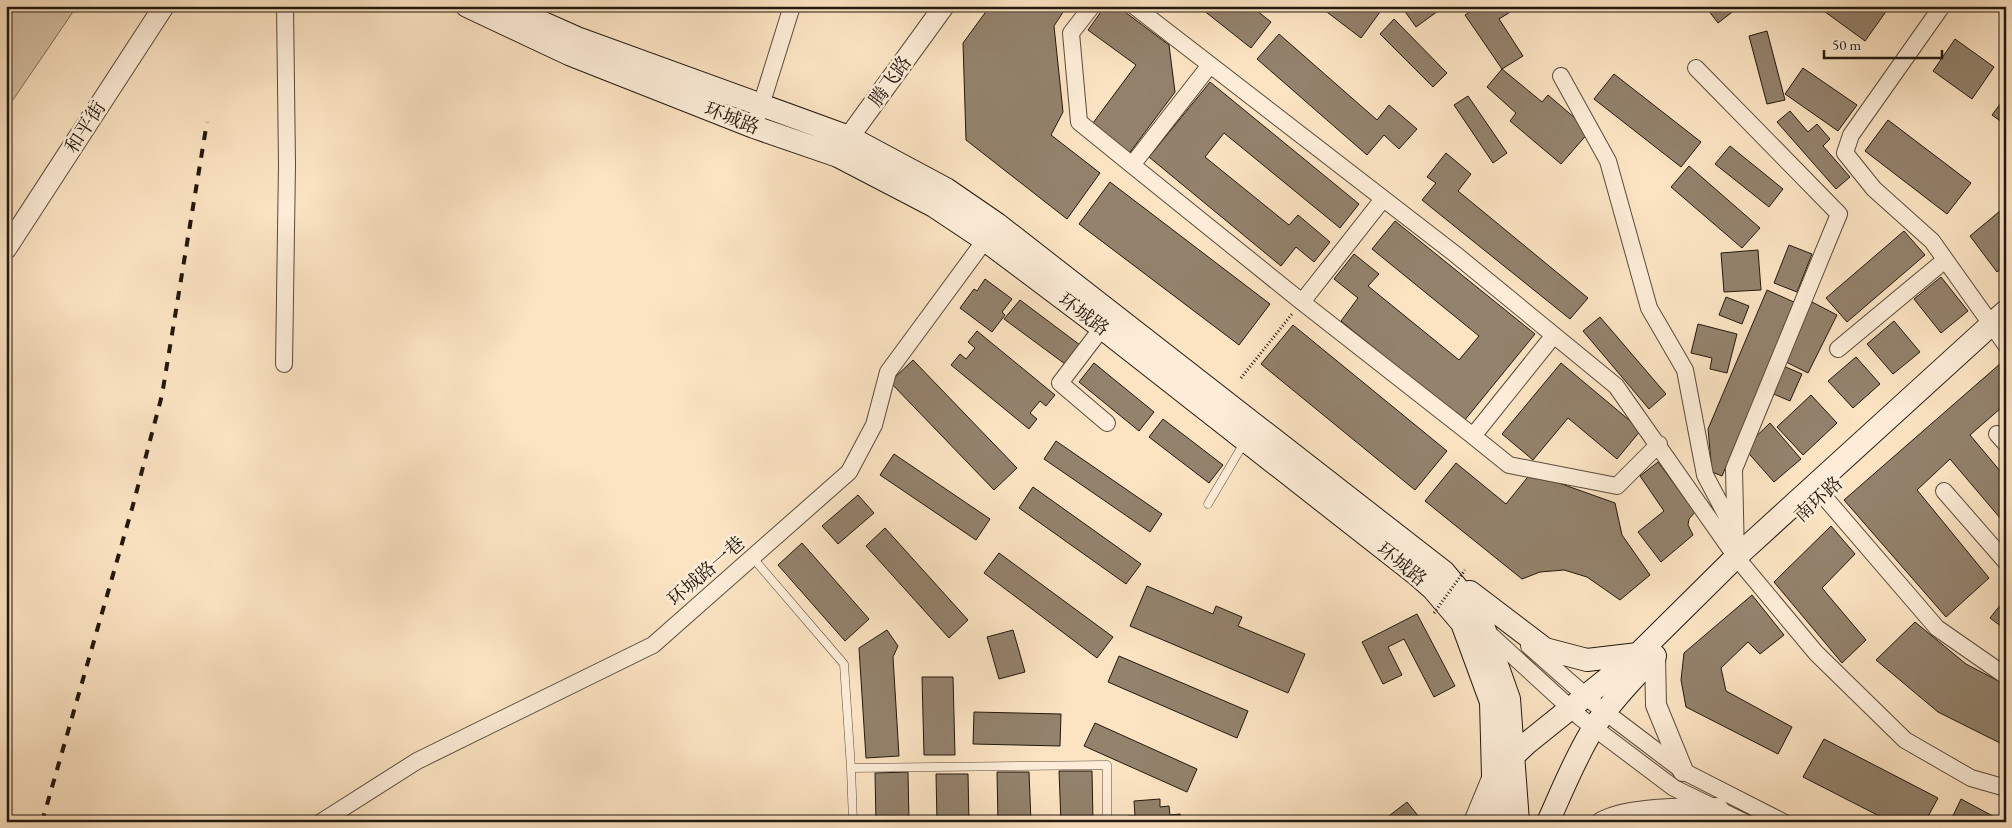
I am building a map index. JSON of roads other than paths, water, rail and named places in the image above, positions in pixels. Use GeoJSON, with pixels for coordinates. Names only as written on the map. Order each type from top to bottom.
{"type":"FeatureCollection","features":[{"type":"Feature","properties":{"kind":"main road","name":"环城路"},"geometry":{"type":"LineString","coordinates":[[467,6],[569,54],[754,127],[838,156],[934,206],[991,232],[1447,577],[1479,614],[1509,699],[1518,822]]}},
{"type":"Feature","properties":{"kind":"main road","name":"环城路"},"geometry":{"type":"LineString","coordinates":[[506,6],[577,38],[849,137],[946,188],[991,232],[1102,328],[1246,439],[1447,577],[1490,702],[1497,822]]}},
{"type":"Feature","properties":{"kind":"main road","name":"南环路"},"geometry":{"type":"LineString","coordinates":[[1643,662],[1740,562],[1818,490],[2001,329]]}},
{"type":"Feature","properties":{"kind":"main road"},"geometry":{"type":"LineString","coordinates":[[1447,577],[1544,649],[1587,660],[1643,662]]}},
{"type":"Feature","properties":{"kind":"main road"},"geometry":{"type":"LineString","coordinates":[[1493,776],[1578,702],[1643,662]]}},
{"type":"Feature","properties":{"kind":"main road"},"geometry":{"type":"LineString","coordinates":[[1548,822],[1580,750],[1643,662]]}},
{"type":"Feature","properties":{"kind":"street","name":"和平街"},"geometry":{"type":"LineString","coordinates":[[6,226],[149,6]]}},
{"type":"Feature","properties":{"kind":"street","name":"和平街"},"geometry":{"type":"LineString","coordinates":[[6,248],[164,6]]}},
{"type":"Feature","properties":{"kind":"street"},"geometry":{"type":"LineString","coordinates":[[284,364],[287,166],[285,6]]}},
{"type":"Feature","properties":{"kind":"street"},"geometry":{"type":"LineString","coordinates":[[754,127],[792,6]]}},
{"type":"Feature","properties":{"kind":"street","name":"腾飞路"},"geometry":{"type":"LineString","coordinates":[[838,156],[849,137],[944,6]]}},
{"type":"Feature","properties":{"kind":"street"},"geometry":{"type":"LineString","coordinates":[[1092,6],[1071,32],[1079,122],[1302,302],[1509,465],[1617,486],[1659,444]]}},
{"type":"Feature","properties":{"kind":"street"},"geometry":{"type":"LineString","coordinates":[[1134,6],[1383,199],[1616,386],[1659,444],[1740,562],[1816,653],[1905,740],[1971,778],[2006,788]]}},
{"type":"Feature","properties":{"kind":"street"},"geometry":{"type":"LineString","coordinates":[[1942,6],[1850,134],[1845,153],[1874,189],[1932,241],[2001,329]]}},
{"type":"Feature","properties":{"kind":"street"},"geometry":{"type":"LineString","coordinates":[[1132,165],[1210,65]]}},
{"type":"Feature","properties":{"kind":"street"},"geometry":{"type":"LineString","coordinates":[[1696,68],[1839,214],[1734,468],[1736,532],[1740,562]]}},
{"type":"Feature","properties":{"kind":"street"},"geometry":{"type":"LineString","coordinates":[[1561,76],[1608,161],[1649,308],[1685,370],[1705,475],[1736,532]]}},
{"type":"Feature","properties":{"kind":"street"},"geometry":{"type":"LineString","coordinates":[[1302,302],[1383,199]]}},
{"type":"Feature","properties":{"kind":"street","name":"环城路一巷"},"geometry":{"type":"LineString","coordinates":[[320,822],[417,761],[653,645],[850,472],[874,425],[888,372],[991,232]]}},
{"type":"Feature","properties":{"kind":"street"},"geometry":{"type":"LineString","coordinates":[[1838,349],[1945,260]]}},
{"type":"Feature","properties":{"kind":"street"},"geometry":{"type":"LineString","coordinates":[[1102,328],[1060,383],[1107,423]]}},
{"type":"Feature","properties":{"kind":"street"},"geometry":{"type":"LineString","coordinates":[[1472,436],[1554,335]]}},
{"type":"Feature","properties":{"kind":"street"},"geometry":{"type":"LineString","coordinates":[[1818,490],[1937,628],[2006,676]]}},
{"type":"Feature","properties":{"kind":"street"},"geometry":{"type":"LineString","coordinates":[[1944,491],[2006,562]]}},
{"type":"Feature","properties":{"kind":"street"},"geometry":{"type":"LineString","coordinates":[[1447,577],[1578,702]]}},
{"type":"Feature","properties":{"kind":"street"},"geometry":{"type":"LineString","coordinates":[[1485,630],[1600,720],[1674,788],[1744,822]]}},
{"type":"Feature","properties":{"kind":"street"},"geometry":{"type":"LineString","coordinates":[[1643,662],[1656,705],[1683,771]]}},
{"type":"Feature","properties":{"kind":"street"},"geometry":{"type":"LineString","coordinates":[[1600,720],[1683,771],[1783,822]]}},
{"type":"Feature","properties":{"kind":"street"},"geometry":{"type":"LineString","coordinates":[[1474,822],[1493,776]]}},
{"type":"Feature","properties":{"kind":"street"},"geometry":{"type":"LineString","coordinates":[[1602,822],[1611,816],[1670,809],[1718,808]]}},
{"type":"Feature","properties":{"kind":"lane"},"geometry":{"type":"LineString","coordinates":[[1208,504],[1246,439]]}},
{"type":"Feature","properties":{"kind":"lane"},"geometry":{"type":"LineString","coordinates":[[752,557],[844,664],[853,822]]}},
{"type":"Feature","properties":{"kind":"lane"},"geometry":{"type":"LineString","coordinates":[[851,768],[1107,766],[1107,822]]}},
{"type":"Feature","properties":{"kind":"railway"},"geometry":{"type":"LineString","coordinates":[[42,822],[133,505],[162,395],[207,122]]}}]}
